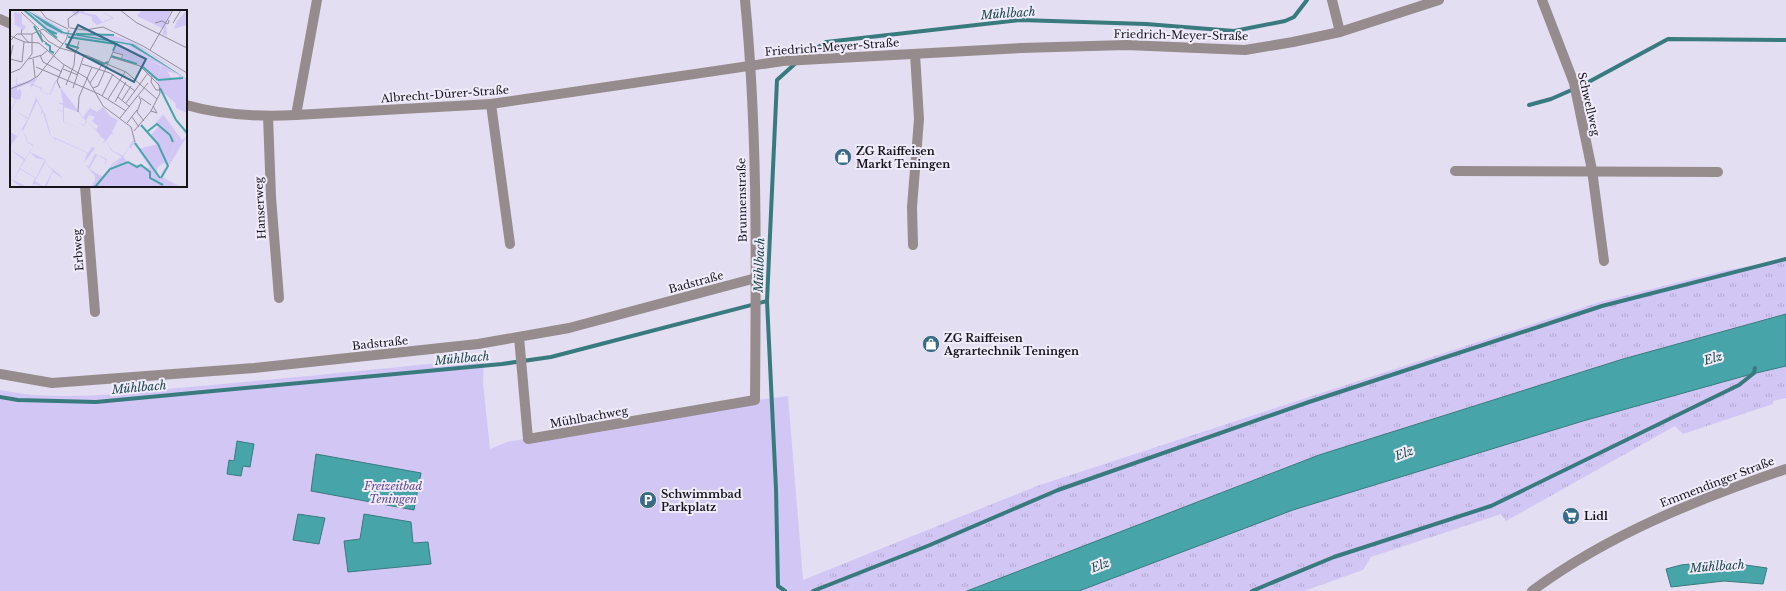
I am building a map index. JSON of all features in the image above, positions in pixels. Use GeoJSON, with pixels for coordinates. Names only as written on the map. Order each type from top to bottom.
{"type":"FeatureCollection","features":[{"type":"Feature","properties":{"kind":"street"},"geometry":{"type":"LineString","coordinates":[[296,115],[317,0]]}},
{"type":"Feature","properties":{"kind":"street","name":"Brunnenstraße"},"geometry":{"type":"LineString","coordinates":[[745,0],[751,65],[756,278],[755,400]]}},
{"type":"Feature","properties":{"kind":"street"},"geometry":{"type":"LineString","coordinates":[[1332,0],[1340,32]]}},
{"type":"Feature","properties":{"kind":"street","name":"Friedrich-Meyer-Straße"},"geometry":{"type":"LineString","coordinates":[[751,65],[808,59],[1021,48],[1126,46],[1245,50],[1340,32],[1439,0]]}},
{"type":"Feature","properties":{"kind":"street","name":"Schwellweg"},"geometry":{"type":"LineString","coordinates":[[1542,0],[1575,88],[1592,170],[1604,261]]}},
{"type":"Feature","properties":{"kind":"street"},"geometry":{"type":"LineString","coordinates":[[0,19],[10,24]]}},
{"type":"Feature","properties":{"kind":"street"},"geometry":{"type":"LineString","coordinates":[[913,244],[912,206],[919,120],[915,54]]}},
{"type":"Feature","properties":{"kind":"street","name":"Albrecht-Dürer-Straße"},"geometry":{"type":"LineString","coordinates":[[187,105],[200,109],[268,116],[492,104],[751,65]]}},
{"type":"Feature","properties":{"kind":"street"},"geometry":{"type":"LineString","coordinates":[[492,104],[510,244]]}},
{"type":"Feature","properties":{"kind":"street","name":"Hanserweg"},"geometry":{"type":"LineString","coordinates":[[268,116],[271,197],[279,298]]}},
{"type":"Feature","properties":{"kind":"street"},"geometry":{"type":"LineString","coordinates":[[1455,171],[1592,170],[1718,172]]}},
{"type":"Feature","properties":{"kind":"street","name":"Erbweg"},"geometry":{"type":"LineString","coordinates":[[85,187],[95,312]]}},
{"type":"Feature","properties":{"kind":"street","name":"Badstraße"},"geometry":{"type":"LineString","coordinates":[[0,374],[52,383],[254,368],[478,344],[570,328],[756,278]]}},
{"type":"Feature","properties":{"kind":"street","name":"Mühlbachweg"},"geometry":{"type":"LineString","coordinates":[[519,337],[519,351],[528,439],[755,400]]}},
{"type":"Feature","properties":{"kind":"street","name":"Emmendinger Straße"},"geometry":{"type":"LineString","coordinates":[[1532,591],[1553,575],[1590,552],[1641,526],[1704,498],[1786,469]]}},
{"type":"Feature","properties":{"kind":"green space"},"geometry":{"type":"Polygon","coordinates":[[[1786,257],[1786,314],[1623,359],[1319,455],[967,591],[804,591],[803,580],[1037,486],[1600,302],[1727,270],[1765,264],[1786,257]]]}},
{"type":"Feature","properties":{"kind":"green space","name":"Freizeitbad Teningen"},"geometry":{"type":"Polygon","coordinates":[[[484,358],[483,383],[490,449],[507,442],[755,400],[788,396],[804,591],[0,591],[0,390],[47,396],[119,394],[484,358]]]}},
{"type":"Feature","properties":{"kind":"green space"},"geometry":{"type":"Polygon","coordinates":[[[1786,366],[1786,398],[1773,401],[1773,404],[1683,434],[1675,426],[1506,521],[1501,514],[1371,557],[1363,570],[1304,591],[1079,591],[1293,510],[1583,421],[1748,375],[1786,366]]]}},
{"type":"Feature","properties":{"kind":"water","name":"Elz"},"geometry":{"type":"Polygon","coordinates":[[[1786,314],[1786,366],[1748,375],[1583,421],[1293,510],[1079,591],[967,591],[1319,455],[1623,359],[1786,314]]]}},
{"type":"Feature","properties":{"kind":"water"},"geometry":{"type":"Polygon","coordinates":[[[237,441],[254,444],[250,467],[243,466],[241,476],[227,474],[229,460],[234,461],[237,441]]]}},
{"type":"Feature","properties":{"kind":"water"},"geometry":{"type":"Polygon","coordinates":[[[316,454],[421,473],[414,510],[311,491],[316,454]]]}},
{"type":"Feature","properties":{"kind":"water"},"geometry":{"type":"Polygon","coordinates":[[[298,514],[325,518],[319,544],[293,540],[298,514]]]}},
{"type":"Feature","properties":{"kind":"water"},"geometry":{"type":"Polygon","coordinates":[[[364,514],[411,522],[413,543],[428,542],[431,564],[348,572],[344,541],[360,539],[364,514]]]}},
{"type":"Feature","properties":{"kind":"water"},"geometry":{"type":"Polygon","coordinates":[[[1717,561],[1767,568],[1763,584],[1724,581],[1671,587],[1666,569],[1681,565],[1717,561]]]}},
{"type":"Feature","properties":{"kind":"waterway","name":"Mühlbach"},"geometry":{"type":"LineString","coordinates":[[802,58],[826,42],[1020,20],[1146,24],[1234,31],[1285,21],[1294,17],[1307,0]]}},
{"type":"Feature","properties":{"kind":"waterway"},"geometry":{"type":"LineString","coordinates":[[1529,105],[1551,99],[1583,85],[1668,39],[1786,40]]}},
{"type":"Feature","properties":{"kind":"waterway","name":"Mühlbach"},"geometry":{"type":"LineString","coordinates":[[0,397],[18,400],[96,402],[502,364],[551,357],[767,301],[777,80],[797,62]]}},
{"type":"Feature","properties":{"kind":"waterway"},"geometry":{"type":"LineString","coordinates":[[813,591],[930,545],[1058,490],[1309,402],[1602,306],[1786,259]]}},
{"type":"Feature","properties":{"kind":"waterway"},"geometry":{"type":"LineString","coordinates":[[767,301],[776,489],[778,586],[785,591]]}},
{"type":"Feature","properties":{"kind":"waterway"},"geometry":{"type":"LineString","coordinates":[[1252,591],[1334,557],[1491,506],[1739,385],[1754,373],[1755,368]]}},
{"type":"Feature","properties":{"kind":"place","name":"ZG Raiffeisen Markt Teningen"},"geometry":{"type":"Point","coordinates":[843,157]}},
{"type":"Feature","properties":{"kind":"place","name":"ZG Raiffeisen Agrartechnik Teningen"},"geometry":{"type":"Point","coordinates":[931,344]}},
{"type":"Feature","properties":{"kind":"place","name":"Schwimmbad Parkplatz"},"geometry":{"type":"Point","coordinates":[648,500]}},
{"type":"Feature","properties":{"kind":"place","name":"Lidl"},"geometry":{"type":"Point","coordinates":[1571,516]}}]}
